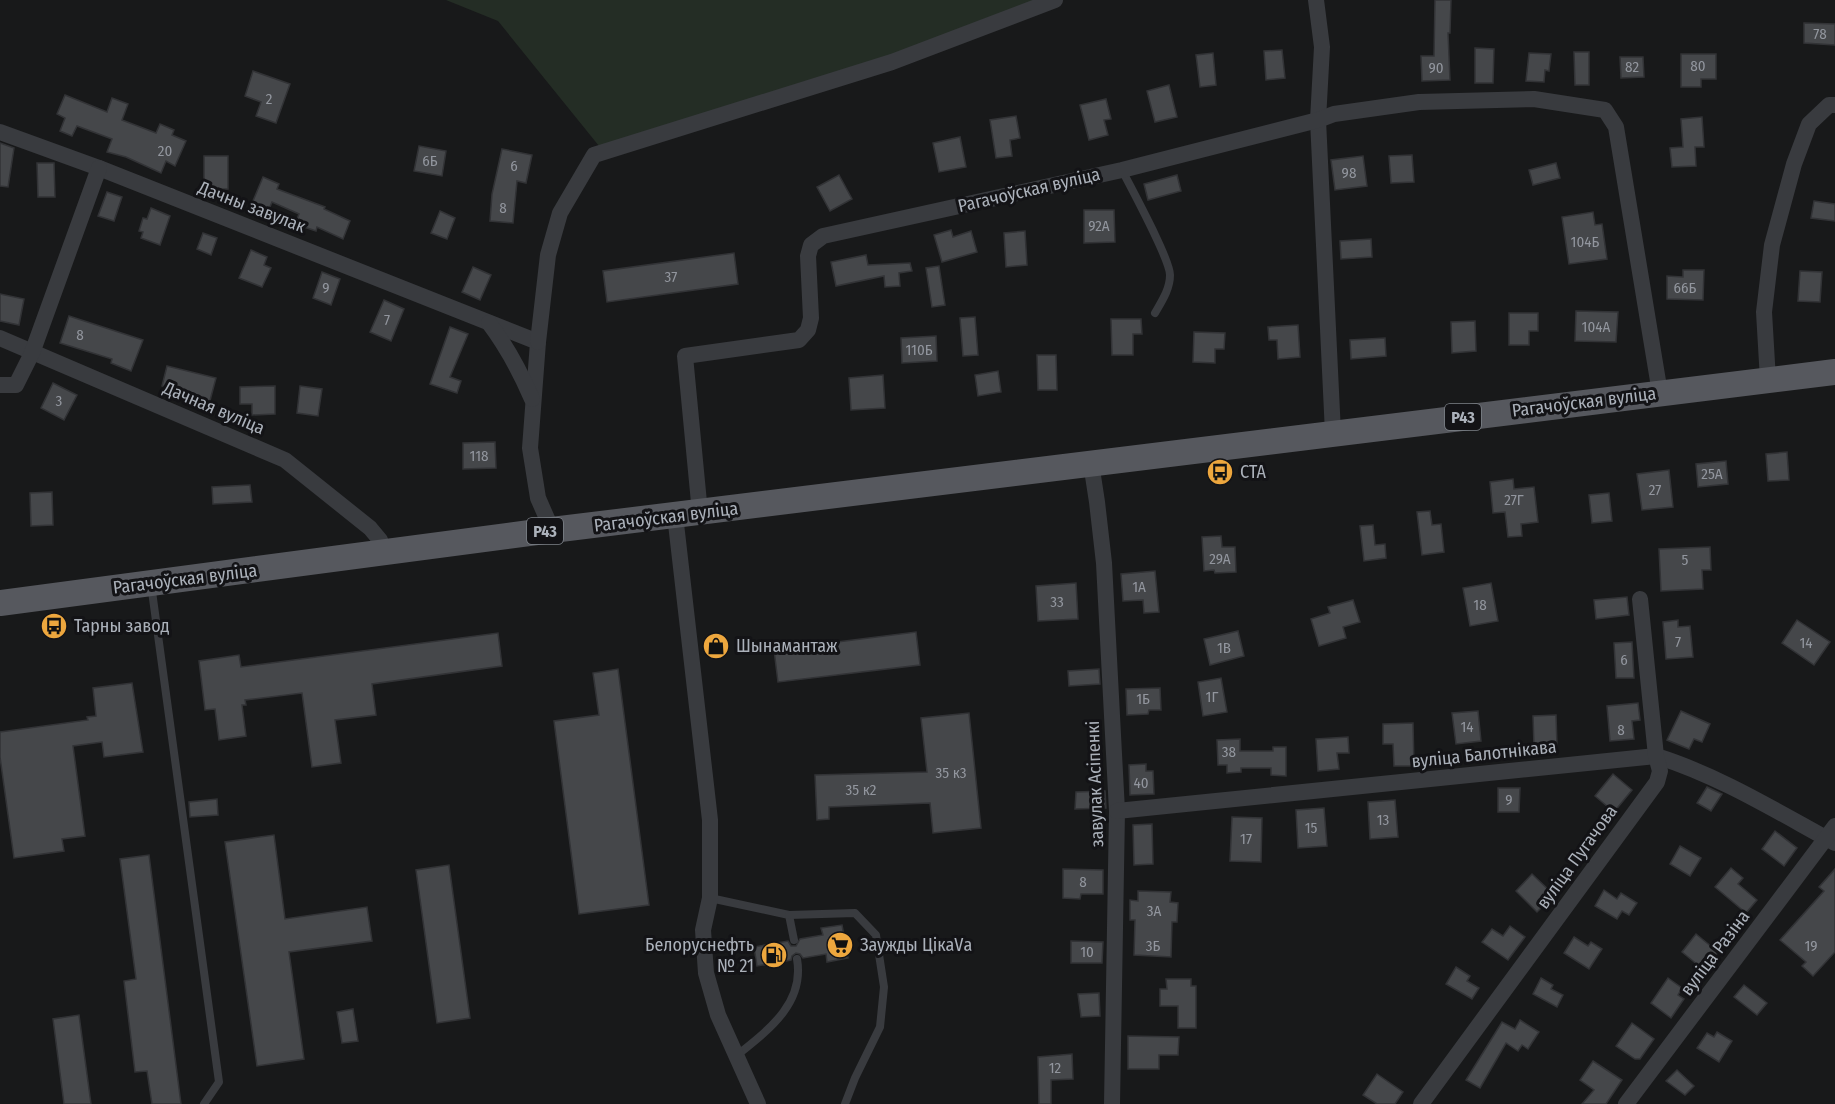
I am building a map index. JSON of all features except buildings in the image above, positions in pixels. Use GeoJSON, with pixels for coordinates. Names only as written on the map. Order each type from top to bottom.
{"type":"FeatureCollection","features":[{"type":"Feature","properties":{"kind":"main road","name":"Рагачоўская вуліца"},"geometry":{"type":"LineString","coordinates":[[0,603],[552,530],[1835,372]]}},
{"type":"Feature","properties":{"kind":"street"},"geometry":{"type":"LineString","coordinates":[[552,530],[538,498],[530,448],[538,342],[548,255],[560,213],[594,155],[891,62],[1055,0]]}},
{"type":"Feature","properties":{"kind":"street"},"geometry":{"type":"LineString","coordinates":[[1316,0],[1322,47],[1318,120],[1333,434]]}},
{"type":"Feature","properties":{"kind":"street","name":"Рагачоўская вуліца"},"geometry":{"type":"LineString","coordinates":[[687,514],[685,356],[799,340],[808,330],[811,318],[808,256],[811,245],[823,236],[1122,170],[1334,114],[1419,102],[1534,99],[1605,110],[1616,127],[1660,393]]}},
{"type":"Feature","properties":{"kind":"street"},"geometry":{"type":"LineString","coordinates":[[1768,380],[1764,312],[1772,245],[1794,164],[1809,124],[1832,105]]}},
{"type":"Feature","properties":{"kind":"street","name":"Дачны завулак"},"geometry":{"type":"LineString","coordinates":[[0,132],[99,168],[538,342]]}},
{"type":"Feature","properties":{"kind":"street"},"geometry":{"type":"LineString","coordinates":[[0,386],[16,385],[33,353],[99,168]]}},
{"type":"Feature","properties":{"kind":"street"},"geometry":{"type":"LineString","coordinates":[[489,322],[521,371],[533,402]]}},
{"type":"Feature","properties":{"kind":"street","name":"Дачная вуліца"},"geometry":{"type":"LineString","coordinates":[[0,338],[285,460],[370,528],[380,540],[384,554]]}},
{"type":"Feature","properties":{"kind":"street","name":"завулак Асіпенкі"},"geometry":{"type":"LineString","coordinates":[[1090,463],[1104,563],[1118,811],[1112,1104]]}},
{"type":"Feature","properties":{"kind":"street"},"geometry":{"type":"LineString","coordinates":[[687,514],[710,820],[710,898],[703,930],[705,973],[718,1015],[758,1104]]}},
{"type":"Feature","properties":{"kind":"street","name":"вуліца Пугачова"},"geometry":{"type":"LineString","coordinates":[[1421,1104],[1657,782],[1660,771],[1656,756],[1640,599]]}},
{"type":"Feature","properties":{"kind":"street","name":"вуліца Балотнікава"},"geometry":{"type":"LineString","coordinates":[[1118,811],[1656,756],[1687,765],[1832,836]]}},
{"type":"Feature","properties":{"kind":"street","name":"вуліца Разіна"},"geometry":{"type":"LineString","coordinates":[[1626,1104],[1832,836]]}},
{"type":"Feature","properties":{"kind":"lane"},"geometry":{"type":"LineString","coordinates":[[1122,170],[1171,273],[1165,296],[1155,313]]}},
{"type":"Feature","properties":{"kind":"lane"},"geometry":{"type":"LineString","coordinates":[[151,584],[219,1082],[204,1104]]}},
{"type":"Feature","properties":{"kind":"lane"},"geometry":{"type":"LineString","coordinates":[[710,898],[789,915],[855,913],[876,935],[884,987],[880,1027],[845,1104]]}},
{"type":"Feature","properties":{"kind":"lane"},"geometry":{"type":"LineString","coordinates":[[789,915],[794,940]]}},
{"type":"Feature","properties":{"kind":"lane"},"geometry":{"type":"LineString","coordinates":[[736,1056],[765,1033],[792,1003],[799,969],[797,959]]}},
{"type":"Feature","properties":{"kind":"shaded area"},"geometry":{"type":"Polygon","coordinates":[[[446,0],[1043,0],[888,60],[599,146],[498,21],[446,0]]]}},
{"type":"Feature","properties":{"kind":"place","name":"СТА"},"geometry":{"type":"Point","coordinates":[1220,472]}},
{"type":"Feature","properties":{"kind":"place","name":"Тарны завод"},"geometry":{"type":"Point","coordinates":[54,626]}},
{"type":"Feature","properties":{"kind":"place","name":"Шынамантаж"},"geometry":{"type":"Point","coordinates":[716,646]}},
{"type":"Feature","properties":{"kind":"place","name":"Заужды ЦікаVа"},"geometry":{"type":"Point","coordinates":[840,945]}},
{"type":"Feature","properties":{"kind":"place","name":"Белоруснефть № 21"},"geometry":{"type":"Point","coordinates":[774,955]}}]}
